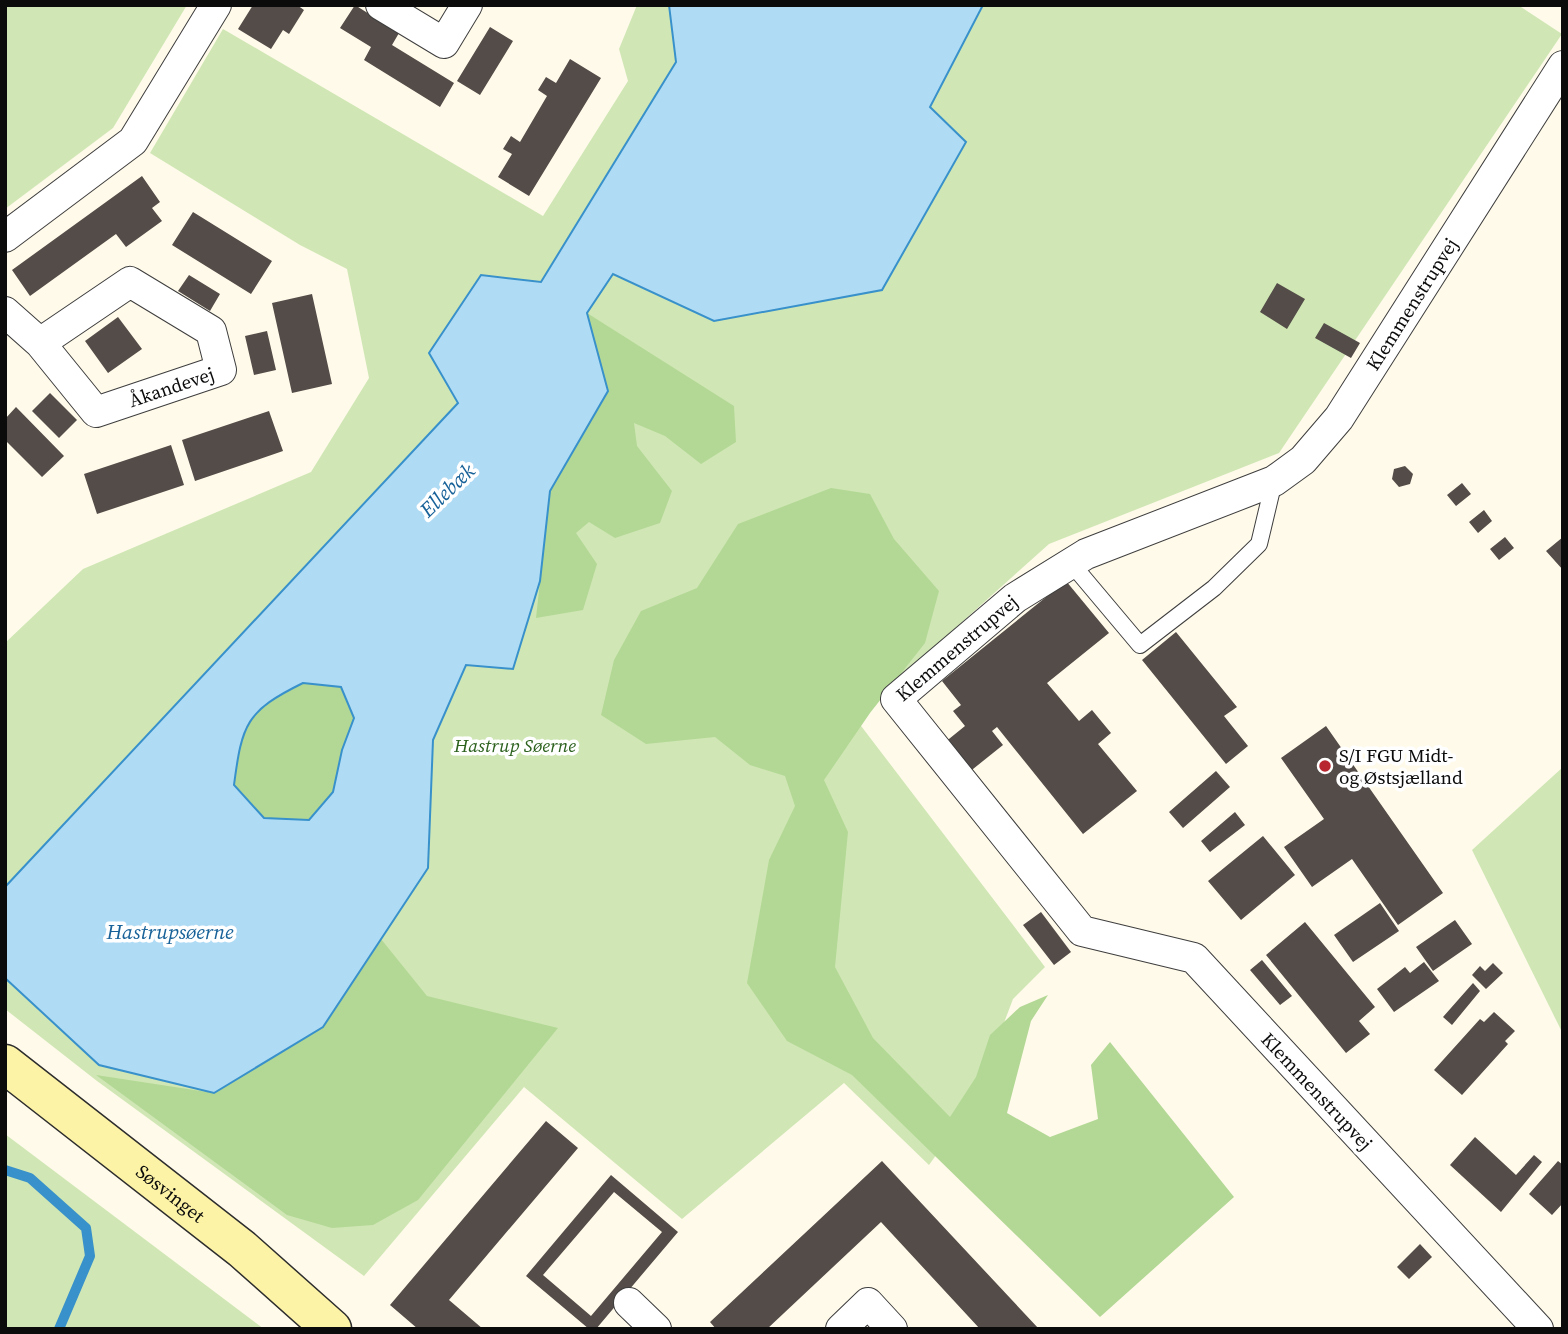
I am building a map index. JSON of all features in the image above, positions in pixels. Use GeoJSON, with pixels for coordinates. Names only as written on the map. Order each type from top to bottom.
{"type":"FeatureCollection","features":[{"type":"Feature","properties":{"kind":"street"},"geometry":{"type":"LineString","coordinates":[[5,237],[133,141],[216,5]]}},
{"type":"Feature","properties":{"kind":"street"},"geometry":{"type":"LineString","coordinates":[[381,5],[444,43],[467,5]]}},
{"type":"Feature","properties":{"kind":"street","name":"Klemmenstrupvej"},"geometry":{"type":"LineString","coordinates":[[1538,1329],[1194,958],[1082,930],[897,699],[1015,598],[1086,554],[1274,481],[1303,460],[1339,418],[1563,66]]}},
{"type":"Feature","properties":{"kind":"street","name":"Åkandevej"},"geometry":{"type":"LineString","coordinates":[[5,312],[40,343],[96,412],[221,370],[211,331],[130,282],[40,343]]}},
{"type":"Feature","properties":{"kind":"street","name":"Søsvinget"},"geometry":{"type":"LineString","coordinates":[[5,1064],[242,1249],[332,1329]]}},
{"type":"Feature","properties":{"kind":"street"},"geometry":{"type":"LineString","coordinates":[[629,1303],[656,1329]]}},
{"type":"Feature","properties":{"kind":"street"},"geometry":{"type":"LineString","coordinates":[[841,1329],[868,1303],[892,1329]]}},
{"type":"Feature","properties":{"kind":"lane"},"geometry":{"type":"LineString","coordinates":[[1071,563],[1140,645],[1214,588],[1259,544],[1274,481]]}},
{"type":"Feature","properties":{"kind":"green space"},"geometry":{"type":"Polygon","coordinates":[[[5,5],[187,5],[113,128],[5,209],[5,5]]]}},
{"type":"Feature","properties":{"kind":"green space","name":"Hastrup Søerne"},"geometry":{"type":"Polygon","coordinates":[[[637,5],[1518,5],[1562,34],[1279,453],[1049,544],[855,718],[1045,967],[1013,999],[974,1102],[929,1165],[844,1083],[682,1219],[524,1087],[364,1276],[97,1081],[5,1009],[5,643],[83,569],[311,472],[369,378],[347,269],[300,245],[150,153],[223,29],[543,216],[628,81],[619,49],[637,5]]]}},
{"type":"Feature","properties":{"kind":"green space"},"geometry":{"type":"Polygon","coordinates":[[[587,313],[734,406],[736,442],[701,464],[665,436],[634,423],[637,446],[672,491],[660,523],[615,538],[589,522],[576,533],[597,564],[583,610],[536,618],[550,491],[608,391],[587,313]]]}},
{"type":"Feature","properties":{"kind":"green space"},"geometry":{"type":"Polygon","coordinates":[[[831,488],[870,494],[894,539],[939,591],[925,643],[870,713],[824,780],[848,832],[835,967],[873,1038],[950,1117],[976,1077],[990,1035],[1020,1007],[1048,995],[1031,1021],[1007,1113],[1050,1137],[1098,1119],[1091,1065],[1110,1042],[1234,1197],[1100,1317],[852,1075],[787,1041],[747,983],[769,860],[795,806],[785,776],[750,765],[715,737],[646,744],[601,715],[614,660],[641,611],[697,588],[738,524],[831,488]]]}},
{"type":"Feature","properties":{"kind":"green space"},"geometry":{"type":"Polygon","coordinates":[[[303,683],[341,687],[354,718],[342,750],[333,792],[309,820],[264,818],[234,785],[244,733],[258,711],[303,683]]]}},
{"type":"Feature","properties":{"kind":"green space"},"geometry":{"type":"Polygon","coordinates":[[[1563,767],[1563,1034],[1472,850],[1563,767]]]}},
{"type":"Feature","properties":{"kind":"green space"},"geometry":{"type":"Polygon","coordinates":[[[381,939],[427,996],[558,1028],[418,1200],[373,1225],[332,1228],[287,1215],[96,1075],[214,1093],[323,1027],[381,939]]]}},
{"type":"Feature","properties":{"kind":"green space"},"geometry":{"type":"Polygon","coordinates":[[[5,1134],[264,1329],[5,1329],[5,1134]]]}},
{"type":"Feature","properties":{"kind":"water","name":"Hastrupsøerne"},"geometry":{"type":"Polygon","coordinates":[[[669,5],[983,5],[930,107],[966,142],[882,290],[714,321],[613,274],[587,313],[608,391],[550,491],[540,581],[513,669],[466,665],[433,740],[428,868],[323,1027],[214,1093],[99,1065],[5,978],[5,887],[458,403],[429,353],[481,275],[541,282],[676,62],[669,5]],[[303,683],[269,702],[250,722],[240,747],[234,785],[264,818],[309,820],[333,792],[342,750],[354,718],[341,687],[303,683]]]}},
{"type":"Feature","properties":{"kind":"building"},"geometry":{"type":"Polygon","coordinates":[[[253,5],[297,5],[304,10],[289,34],[283,30],[271,49],[238,29],[253,5]]]}},
{"type":"Feature","properties":{"kind":"building"},"geometry":{"type":"Polygon","coordinates":[[[355,5],[399,33],[392,45],[454,83],[440,107],[364,60],[371,47],[340,28],[355,5]]]}},
{"type":"Feature","properties":{"kind":"building"},"geometry":{"type":"Polygon","coordinates":[[[490,27],[513,41],[480,95],[457,81],[490,27]]]}},
{"type":"Feature","properties":{"kind":"building"},"geometry":{"type":"Polygon","coordinates":[[[570,59],[601,78],[529,196],[498,177],[512,154],[503,149],[511,136],[520,142],[547,96],[538,90],[546,77],[556,83],[570,59]]]}},
{"type":"Feature","properties":{"kind":"building"},"geometry":{"type":"Polygon","coordinates":[[[142,176],[160,202],[152,208],[162,221],[126,247],[116,234],[30,296],[12,270],[142,176]]]}},
{"type":"Feature","properties":{"kind":"building"},"geometry":{"type":"Polygon","coordinates":[[[193,212],[272,261],[251,294],[172,245],[193,212]]]}},
{"type":"Feature","properties":{"kind":"building"},"geometry":{"type":"Polygon","coordinates":[[[189,275],[220,294],[210,311],[178,291],[189,275]]]}},
{"type":"Feature","properties":{"kind":"building"},"geometry":{"type":"Polygon","coordinates":[[[1277,283],[1305,299],[1287,329],[1260,312],[1277,283]]]}},
{"type":"Feature","properties":{"kind":"building"},"geometry":{"type":"Polygon","coordinates":[[[312,294],[332,384],[292,393],[272,303],[312,294]]]}},
{"type":"Feature","properties":{"kind":"building"},"geometry":{"type":"Polygon","coordinates":[[[118,317],[142,349],[108,373],[85,341],[118,317]]]}},
{"type":"Feature","properties":{"kind":"building"},"geometry":{"type":"Polygon","coordinates":[[[1324,323],[1360,343],[1351,358],[1315,338],[1324,323]]]}},
{"type":"Feature","properties":{"kind":"building"},"geometry":{"type":"Polygon","coordinates":[[[267,331],[276,370],[254,375],[245,336],[267,331]]]}},
{"type":"Feature","properties":{"kind":"building"},"geometry":{"type":"Polygon","coordinates":[[[50,393],[77,420],[59,438],[32,411],[50,393]]]}},
{"type":"Feature","properties":{"kind":"building"},"geometry":{"type":"Polygon","coordinates":[[[16,407],[64,456],[42,477],[5,440],[5,419],[16,407]]]}},
{"type":"Feature","properties":{"kind":"building"},"geometry":{"type":"Polygon","coordinates":[[[269,411],[283,451],[195,481],[182,440],[269,411]]]}},
{"type":"Feature","properties":{"kind":"building"},"geometry":{"type":"Polygon","coordinates":[[[171,445],[184,485],[97,514],[84,474],[171,445]]]}},
{"type":"Feature","properties":{"kind":"building"},"geometry":{"type":"Polygon","coordinates":[[[1405,466],[1413,474],[1410,484],[1399,487],[1392,479],[1394,469],[1405,466]]]}},
{"type":"Feature","properties":{"kind":"building"},"geometry":{"type":"Polygon","coordinates":[[[1462,483],[1471,494],[1456,506],[1447,495],[1462,483]]]}},
{"type":"Feature","properties":{"kind":"building"},"geometry":{"type":"Polygon","coordinates":[[[1484,510],[1492,521],[1478,533],[1469,522],[1484,510]]]}},
{"type":"Feature","properties":{"kind":"building"},"geometry":{"type":"Polygon","coordinates":[[[1505,537],[1514,548],[1499,560],[1490,549],[1505,537]]]}},
{"type":"Feature","properties":{"kind":"building"},"geometry":{"type":"Polygon","coordinates":[[[1563,537],[1563,570],[1546,551],[1563,537]]]}},
{"type":"Feature","properties":{"kind":"building"},"geometry":{"type":"Polygon","coordinates":[[[1066,581],[1109,633],[1047,683],[1079,721],[1092,710],[1111,733],[1098,744],[1137,791],[1083,834],[997,727],[992,731],[1003,745],[968,773],[944,743],[965,726],[953,711],[961,705],[942,681],[1066,581]]]}},
{"type":"Feature","properties":{"kind":"building"},"geometry":{"type":"Polygon","coordinates":[[[1176,632],[1237,707],[1224,716],[1248,746],[1226,764],[1142,660],[1176,632]]]}},
{"type":"Feature","properties":{"kind":"building"},"geometry":{"type":"Polygon","coordinates":[[[1326,726],[1443,893],[1398,925],[1352,859],[1312,887],[1284,847],[1324,819],[1281,758],[1326,726]]]}},
{"type":"Feature","properties":{"kind":"building"},"geometry":{"type":"Polygon","coordinates":[[[1216,771],[1230,787],[1183,828],[1169,812],[1216,771]]]}},
{"type":"Feature","properties":{"kind":"building"},"geometry":{"type":"Polygon","coordinates":[[[1235,812],[1245,825],[1210,852],[1201,841],[1235,812]]]}},
{"type":"Feature","properties":{"kind":"building"},"geometry":{"type":"Polygon","coordinates":[[[1263,836],[1295,875],[1241,920],[1208,881],[1263,836]]]}},
{"type":"Feature","properties":{"kind":"building"},"geometry":{"type":"Polygon","coordinates":[[[1380,903],[1399,931],[1353,962],[1334,935],[1380,903]]]}},
{"type":"Feature","properties":{"kind":"building"},"geometry":{"type":"Polygon","coordinates":[[[1041,912],[1071,952],[1054,965],[1023,925],[1041,912]]]}},
{"type":"Feature","properties":{"kind":"building"},"geometry":{"type":"Polygon","coordinates":[[[1455,920],[1472,944],[1433,971],[1416,947],[1455,920]]]}},
{"type":"Feature","properties":{"kind":"building"},"geometry":{"type":"Polygon","coordinates":[[[1305,922],[1375,1007],[1359,1021],[1370,1034],[1346,1053],[1266,955],[1305,922]]]}},
{"type":"Feature","properties":{"kind":"building"},"geometry":{"type":"Polygon","coordinates":[[[1262,960],[1292,996],[1280,1005],[1250,970],[1262,960]]]}},
{"type":"Feature","properties":{"kind":"building"},"geometry":{"type":"Polygon","coordinates":[[[1424,962],[1439,981],[1394,1012],[1377,989],[1405,967],[1410,973],[1424,962]]]}},
{"type":"Feature","properties":{"kind":"building"},"geometry":{"type":"Polygon","coordinates":[[[1493,963],[1503,973],[1486,989],[1472,975],[1480,966],[1485,971],[1493,963]]]}},
{"type":"Feature","properties":{"kind":"building"},"geometry":{"type":"Polygon","coordinates":[[[1473,983],[1480,991],[1452,1025],[1443,1017],[1473,983]]]}},
{"type":"Feature","properties":{"kind":"building"},"geometry":{"type":"Polygon","coordinates":[[[1494,1012],[1515,1031],[1505,1041],[1508,1044],[1462,1095],[1434,1070],[1480,1019],[1484,1022],[1494,1012]]]}},
{"type":"Feature","properties":{"kind":"building"},"geometry":{"type":"Polygon","coordinates":[[[546,1121],[578,1148],[449,1300],[483,1329],[418,1329],[390,1305],[546,1121]]]}},
{"type":"Feature","properties":{"kind":"building"},"geometry":{"type":"Polygon","coordinates":[[[1475,1137],[1516,1175],[1534,1155],[1542,1162],[1501,1212],[1450,1165],[1475,1137]]]}},
{"type":"Feature","properties":{"kind":"building"},"geometry":{"type":"Polygon","coordinates":[[[882,1161],[1039,1329],[980,1329],[881,1222],[767,1329],[716,1329],[710,1322],[882,1161]]]}},
{"type":"Feature","properties":{"kind":"building"},"geometry":{"type":"Polygon","coordinates":[[[1558,1161],[1563,1165],[1563,1203],[1552,1215],[1529,1194],[1558,1161]]]}},
{"type":"Feature","properties":{"kind":"building"},"geometry":{"type":"Polygon","coordinates":[[[611,1175],[678,1232],[596,1329],[589,1329],[526,1276],[611,1175]],[[614,1192],[543,1275],[591,1316],[662,1232],[614,1192]]]}},
{"type":"Feature","properties":{"kind":"building"},"geometry":{"type":"Polygon","coordinates":[[[1420,1244],[1432,1257],[1409,1279],[1397,1267],[1420,1244]]]}},
{"type":"Feature","properties":{"kind":"waterway"},"geometry":{"type":"LineString","coordinates":[[5,1170],[30,1178],[86,1228],[90,1256],[59,1329]]}},
{"type":"Feature","properties":{"kind":"place","name":"S/I FGU Midt- og Østsjælland"},"geometry":{"type":"Point","coordinates":[1325,766]}},
{"type":"Feature","properties":{"kind":"water label","name":"Ellebæk"},"geometry":{"type":"Point","coordinates":[447,490]}}]}
